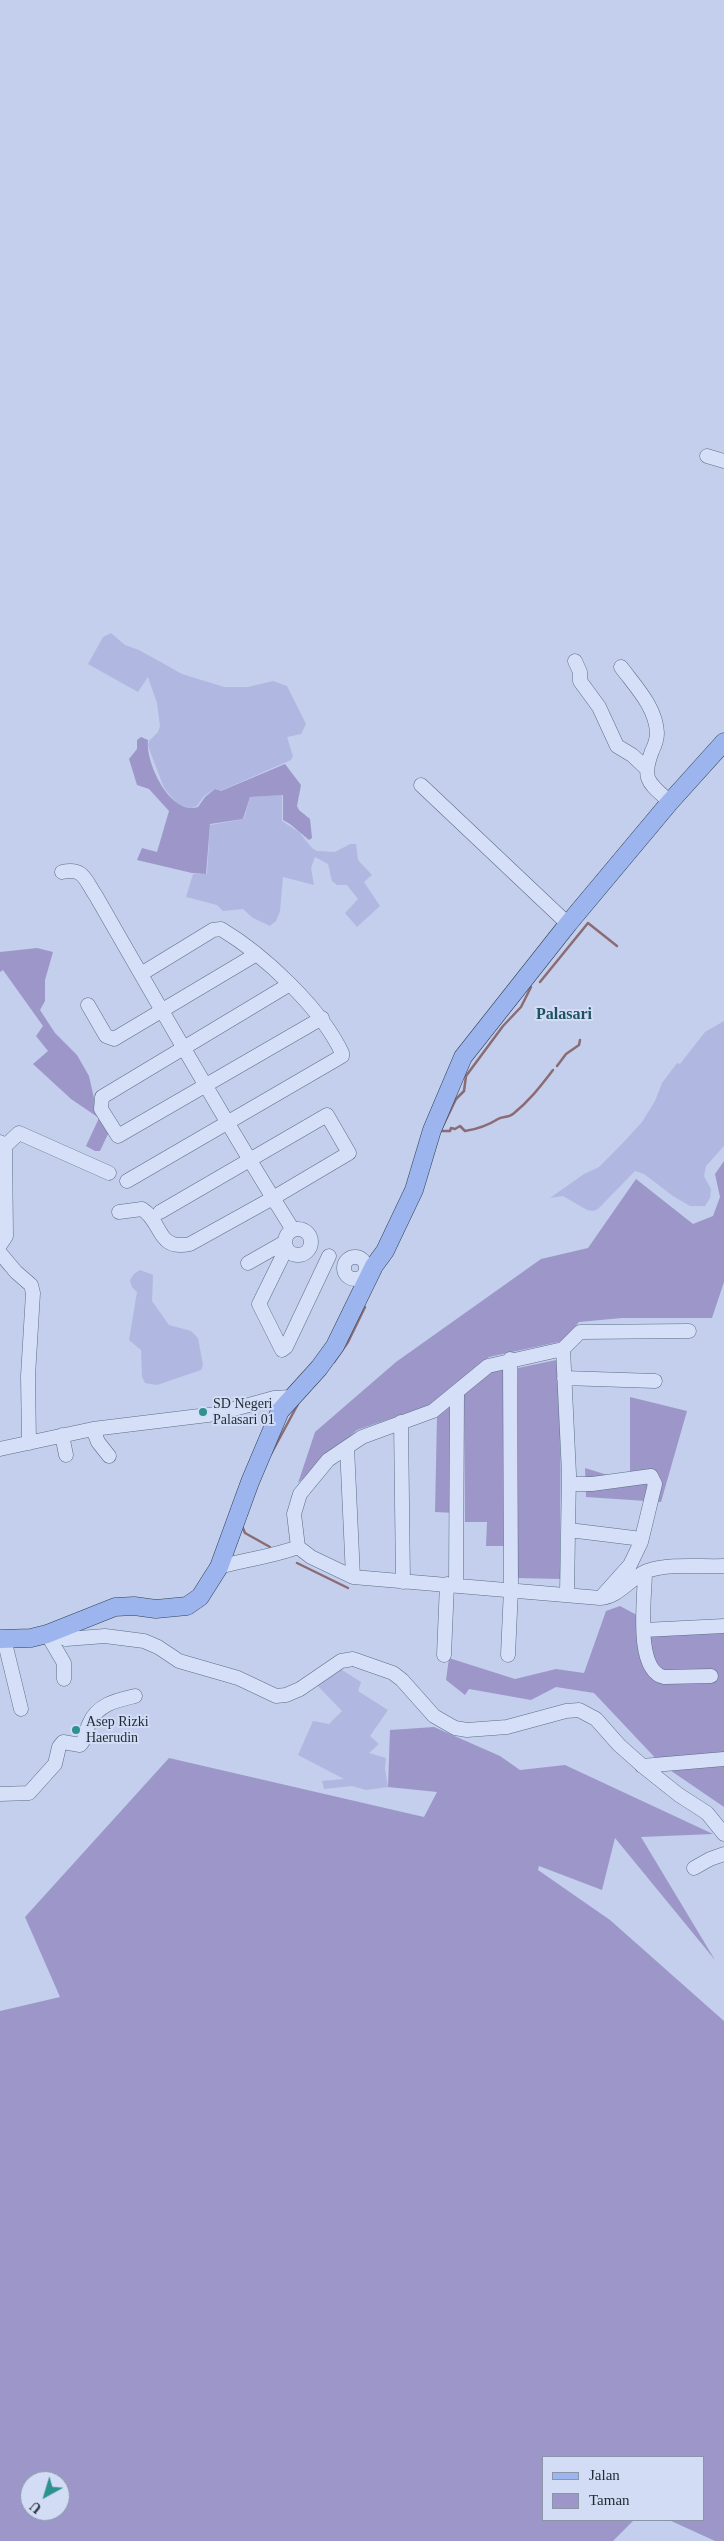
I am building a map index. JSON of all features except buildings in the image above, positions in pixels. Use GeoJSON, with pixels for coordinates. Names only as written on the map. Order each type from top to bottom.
{"type":"FeatureCollection","features":[{"type":"Feature","properties":{"kind":"main road"},"geometry":{"type":"LineString","coordinates":[[2,1639],[30,1638],[50,1633],[114,1607],[156,1608],[187,1606],[200,1597],[219,1567],[273,1425],[291,1397],[319,1368],[335,1346],[367,1275],[414,1190],[423,1154],[463,1057],[568,924],[670,802],[724,742]]}},
{"type":"Feature","properties":{"kind":"street"},"geometry":{"type":"LineString","coordinates":[[707,456],[724,461]]}},
{"type":"Feature","properties":{"kind":"street"},"geometry":{"type":"LineString","coordinates":[[575,661],[580,672],[580,682],[599,707],[614,740],[646,768]]}},
{"type":"Feature","properties":{"kind":"street"},"geometry":{"type":"LineString","coordinates":[[621,667],[641,692],[657,728],[656,740],[646,768],[648,781],[670,802]]}},
{"type":"Feature","properties":{"kind":"street"},"geometry":{"type":"LineString","coordinates":[[421,785],[568,924]]}},
{"type":"Feature","properties":{"kind":"street"},"geometry":{"type":"LineString","coordinates":[[62,872],[74,869],[80,872],[96,896],[227,1124],[293,1230]]}},
{"type":"Feature","properties":{"kind":"street"},"geometry":{"type":"LineString","coordinates":[[127,1181],[342,1056],[339,1045],[322,1018],[290,984],[231,935],[220,929],[213,930],[141,974]]}},
{"type":"Feature","properties":{"kind":"street"},"geometry":{"type":"LineString","coordinates":[[88,1006],[106,1036],[114,1040],[255,955]]}},
{"type":"Feature","properties":{"kind":"street"},"geometry":{"type":"LineString","coordinates":[[290,984],[102,1097],[101,1108],[118,1136],[322,1018]]}},
{"type":"Feature","properties":{"kind":"street"},"geometry":{"type":"LineString","coordinates":[[119,1212],[142,1209],[152,1217],[163,1239],[172,1244],[183,1246],[190,1244],[273,1198],[349,1153],[328,1115],[250,1162],[160,1212]]}},
{"type":"Feature","properties":{"kind":"street"},"geometry":{"type":"LineString","coordinates":[[0,1245],[6,1236],[2,1144],[19,1133],[109,1173]]}},
{"type":"Feature","properties":{"kind":"street"},"geometry":{"type":"LineString","coordinates":[[285,1245],[297,1256],[306,1253],[310,1248],[309,1234],[302,1229],[293,1230],[286,1236],[285,1245],[259,1304],[282,1350],[286,1347],[329,1256]]}},
{"type":"Feature","properties":{"kind":"street"},"geometry":{"type":"LineString","coordinates":[[248,1263],[285,1245]]}},
{"type":"Feature","properties":{"kind":"street"},"geometry":{"type":"LineString","coordinates":[[310,1248],[345,1263],[354,1257],[361,1258],[366,1267],[367,1275]]}},
{"type":"Feature","properties":{"kind":"street"},"geometry":{"type":"LineString","coordinates":[[0,1253],[6,1262],[31,1285],[28,1376],[30,1443]]}},
{"type":"Feature","properties":{"kind":"street"},"geometry":{"type":"LineString","coordinates":[[689,1331],[580,1332],[563,1349],[510,1359],[488,1366],[433,1411],[362,1437],[347,1446],[314,1474],[300,1494],[294,1514],[298,1547],[312,1557],[353,1577],[600,1598],[612,1595],[645,1572],[662,1568],[724,1566]]}},
{"type":"Feature","properties":{"kind":"street"},"geometry":{"type":"LineString","coordinates":[[563,1349],[570,1484],[567,1594]]}},
{"type":"Feature","properties":{"kind":"street"},"geometry":{"type":"LineString","coordinates":[[508,1655],[511,1589],[510,1359]]}},
{"type":"Feature","properties":{"kind":"street"},"geometry":{"type":"LineString","coordinates":[[564,1378],[655,1381]]}},
{"type":"Feature","properties":{"kind":"street"},"geometry":{"type":"LineString","coordinates":[[444,1655],[452,1585],[457,1393]]}},
{"type":"Feature","properties":{"kind":"street"},"geometry":{"type":"LineString","coordinates":[[0,1449],[94,1429],[216,1414],[274,1398],[291,1397]]}},
{"type":"Feature","properties":{"kind":"street"},"geometry":{"type":"LineString","coordinates":[[401,1422],[403,1582]]}},
{"type":"Feature","properties":{"kind":"street"},"geometry":{"type":"LineString","coordinates":[[94,1429],[98,1442],[109,1456]]}},
{"type":"Feature","properties":{"kind":"street"},"geometry":{"type":"LineString","coordinates":[[62,1435],[66,1455]]}},
{"type":"Feature","properties":{"kind":"street"},"geometry":{"type":"LineString","coordinates":[[347,1446],[353,1577]]}},
{"type":"Feature","properties":{"kind":"street"},"geometry":{"type":"LineString","coordinates":[[570,1484],[592,1484],[651,1476],[655,1484],[641,1542],[630,1565],[600,1598]]}},
{"type":"Feature","properties":{"kind":"street"},"geometry":{"type":"LineString","coordinates":[[569,1530],[634,1538]]}},
{"type":"Feature","properties":{"kind":"street"},"geometry":{"type":"LineString","coordinates":[[219,1567],[244,1560],[271,1556],[298,1547]]}},
{"type":"Feature","properties":{"kind":"street"},"geometry":{"type":"LineString","coordinates":[[645,1572],[644,1630],[646,1658],[650,1667],[657,1675],[711,1676]]}},
{"type":"Feature","properties":{"kind":"street"},"geometry":{"type":"LineString","coordinates":[[644,1630],[724,1626]]}},
{"type":"Feature","properties":{"kind":"street"},"geometry":{"type":"LineString","coordinates":[[50,1633],[64,1663],[64,1679]]}},
{"type":"Feature","properties":{"kind":"street"},"geometry":{"type":"LineString","coordinates":[[50,1633],[66,1639],[105,1636],[144,1641],[158,1647],[179,1661],[238,1678],[276,1696],[286,1695],[300,1689],[341,1661],[353,1660],[392,1673],[402,1680],[434,1716],[455,1728],[467,1730],[507,1726],[566,1711],[580,1710],[596,1719],[619,1745],[642,1766],[679,1795],[707,1813],[724,1834]]}},
{"type":"Feature","properties":{"kind":"street"},"geometry":{"type":"LineString","coordinates":[[2,1639],[21,1708]]}},
{"type":"Feature","properties":{"kind":"street"},"geometry":{"type":"LineString","coordinates":[[0,1794],[29,1792],[55,1764],[59,1747],[63,1742],[80,1745],[86,1739],[89,1723],[107,1703],[135,1696]]}},
{"type":"Feature","properties":{"kind":"street"},"geometry":{"type":"LineString","coordinates":[[642,1766],[724,1758]]}},
{"type":"Feature","properties":{"kind":"street"},"geometry":{"type":"LineString","coordinates":[[707,1813],[724,1812]]}},
{"type":"Feature","properties":{"kind":"street"},"geometry":{"type":"LineString","coordinates":[[694,1868],[724,1854]]}},
{"type":"Feature","properties":{"kind":"shaded area"},"geometry":{"type":"Polygon","coordinates":[[[111,633],[125,645],[139,650],[182,674],[224,687],[248,687],[273,681],[287,686],[306,724],[301,734],[287,737],[293,756],[291,760],[220,791],[215,789],[204,796],[197,806],[191,808],[178,805],[164,788],[148,746],[149,741],[158,732],[160,726],[157,703],[148,677],[138,692],[88,664],[103,637],[111,633]]]}},
{"type":"Feature","properties":{"kind":"shaded area"},"geometry":{"type":"Polygon","coordinates":[[[282,795],[282,821],[299,832],[312,848],[317,851],[335,852],[350,844],[356,844],[358,860],[372,875],[364,882],[380,906],[357,927],[345,913],[358,899],[347,885],[337,885],[332,881],[328,864],[315,857],[311,868],[314,885],[283,877],[280,911],[276,921],[270,926],[253,918],[243,909],[223,911],[217,905],[186,897],[193,874],[207,874],[210,825],[244,819],[250,797],[282,795]]]}},
{"type":"Feature","properties":{"kind":"shaded area"},"geometry":{"type":"Polygon","coordinates":[[[724,1021],[724,1146],[706,1166],[704,1176],[711,1189],[710,1198],[705,1206],[690,1206],[644,1174],[635,1171],[598,1209],[593,1211],[587,1210],[563,1196],[550,1198],[584,1174],[599,1167],[621,1145],[642,1122],[655,1101],[662,1083],[677,1063],[680,1064],[705,1032],[724,1021]]]}},
{"type":"Feature","properties":{"kind":"shaded area"},"geometry":{"type":"Polygon","coordinates":[[[140,1270],[153,1275],[152,1301],[169,1325],[191,1331],[198,1338],[203,1365],[201,1370],[157,1385],[145,1383],[142,1377],[141,1350],[129,1340],[137,1292],[132,1287],[130,1280],[140,1270]]]}},
{"type":"Feature","properties":{"kind":"shaded area"},"geometry":{"type":"Polygon","coordinates":[[[339,1668],[361,1682],[358,1691],[388,1710],[370,1736],[379,1744],[369,1753],[386,1758],[385,1769],[388,1787],[366,1790],[352,1786],[324,1789],[322,1781],[344,1779],[298,1755],[313,1721],[329,1724],[342,1711],[316,1684],[339,1668]]]}},
{"type":"Feature","properties":{"kind":"green space"},"geometry":{"type":"Polygon","coordinates":[[[141,737],[148,740],[151,761],[161,785],[169,796],[188,808],[198,807],[205,797],[215,789],[221,791],[285,764],[301,785],[297,806],[310,819],[312,838],[309,840],[283,820],[283,795],[250,797],[243,819],[210,824],[206,874],[192,873],[137,860],[142,848],[157,852],[169,811],[149,789],[137,785],[129,759],[137,749],[137,740],[141,737]]]}},
{"type":"Feature","properties":{"kind":"green space"},"geometry":{"type":"Polygon","coordinates":[[[37,948],[53,952],[45,980],[45,1001],[40,1010],[55,1033],[77,1055],[89,1076],[96,1107],[107,1121],[108,1134],[100,1151],[95,1151],[86,1146],[99,1118],[71,1099],[33,1064],[48,1051],[36,1036],[43,1026],[3,970],[0,972],[0,952],[37,948]]]}},
{"type":"Feature","properties":{"kind":"green space"},"geometry":{"type":"Polygon","coordinates":[[[724,1161],[724,1282],[712,1318],[622,1318],[579,1322],[563,1341],[489,1357],[430,1405],[357,1430],[298,1483],[315,1432],[396,1362],[541,1259],[588,1248],[636,1179],[693,1224],[713,1216],[720,1197],[715,1174],[724,1161]]]}},
{"type":"Feature","properties":{"kind":"green space"},"geometry":{"type":"Polygon","coordinates":[[[561,1359],[560,1579],[517,1578],[518,1368],[561,1359]]]}},
{"type":"Feature","properties":{"kind":"green space"},"geometry":{"type":"Polygon","coordinates":[[[508,1369],[506,1546],[486,1546],[487,1522],[465,1522],[464,1395],[486,1373],[508,1369]]]}},
{"type":"Feature","properties":{"kind":"green space"},"geometry":{"type":"Polygon","coordinates":[[[630,1397],[687,1411],[661,1502],[586,1497],[585,1468],[630,1482],[630,1397]]]}},
{"type":"Feature","properties":{"kind":"green space"},"geometry":{"type":"Polygon","coordinates":[[[451,1406],[456,1513],[435,1512],[437,1417],[451,1406]]]}},
{"type":"Feature","properties":{"kind":"green space"},"geometry":{"type":"Polygon","coordinates":[[[620,1606],[661,1628],[724,1624],[724,1807],[661,1764],[594,1693],[556,1687],[531,1700],[469,1689],[465,1695],[446,1680],[449,1658],[515,1679],[556,1669],[584,1673],[606,1611],[620,1606]]]}},
{"type":"Feature","properties":{"kind":"green space"},"geometry":{"type":"Polygon","coordinates":[[[434,1727],[500,1756],[520,1770],[565,1765],[713,1834],[641,1837],[715,1960],[615,1838],[602,1890],[539,1866],[538,1870],[610,1920],[724,2021],[724,2541],[715,2541],[671,2521],[704,2521],[704,2456],[542,2456],[542,2521],[633,2521],[613,2541],[0,2541],[0,2011],[60,1997],[25,1917],[169,1758],[424,1817],[437,1792],[388,1787],[390,1730],[434,1727]]]}},
{"type":"Feature","properties":{"kind":"waterway"},"geometry":{"type":"LineString","coordinates":[[540,982],[588,923],[617,946]]}},
{"type":"Feature","properties":{"kind":"waterway"},"geometry":{"type":"LineString","coordinates":[[440,1132],[456,1099],[464,1091],[466,1076],[503,1026],[521,1007],[531,987]]}},
{"type":"Feature","properties":{"kind":"waterway"},"geometry":{"type":"LineString","coordinates":[[557,1066],[566,1054],[579,1045],[580,1040]]}},
{"type":"Feature","properties":{"kind":"waterway"},"geometry":{"type":"LineString","coordinates":[[441,1131],[450,1131],[451,1128],[455,1129],[460,1126],[465,1131],[474,1129],[511,1115],[529,1099],[553,1070]]}},
{"type":"Feature","properties":{"kind":"waterway"},"geometry":{"type":"LineString","coordinates":[[334,1362],[348,1342],[365,1307]]}},
{"type":"Feature","properties":{"kind":"waterway"},"geometry":{"type":"LineString","coordinates":[[271,1454],[298,1404]]}},
{"type":"Feature","properties":{"kind":"waterway"},"geometry":{"type":"LineString","coordinates":[[242,1526],[245,1533],[270,1547]]}},
{"type":"Feature","properties":{"kind":"waterway"},"geometry":{"type":"LineString","coordinates":[[297,1563],[348,1588]]}},
{"type":"Feature","properties":{"kind":"place","name":"SD Negeri Palasari 01"},"geometry":{"type":"Point","coordinates":[203,1412]}},
{"type":"Feature","properties":{"kind":"place","name":"Asep Rizki Haerudin"},"geometry":{"type":"Point","coordinates":[76,1730]}},
{"type":"Feature","properties":{"kind":"district","name":"Palasari"},"geometry":{"type":"Point","coordinates":[564,1015]}}]}
